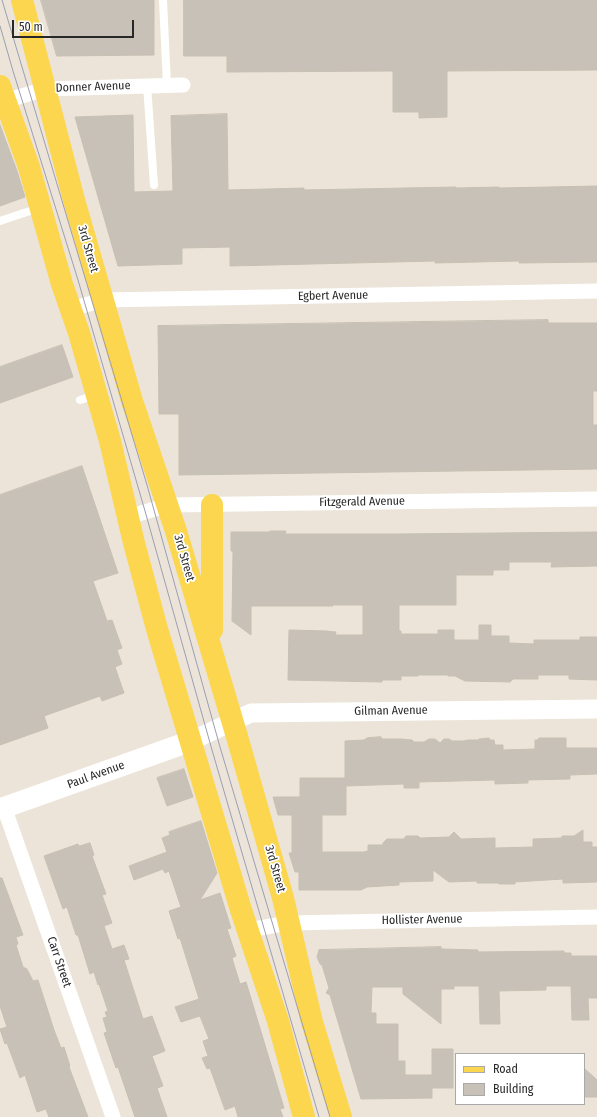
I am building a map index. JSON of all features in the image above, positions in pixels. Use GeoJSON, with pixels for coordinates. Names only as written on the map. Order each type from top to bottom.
{"type":"FeatureCollection","features":[{"type":"Feature","properties":{"kind":"main road","name":"3rd Street"},"geometry":{"type":"LineString","coordinates":[[22,0],[74,200],[132,401],[168,505],[232,721],[283,898],[312,1022],[341,1117]]}},
{"type":"Feature","properties":{"kind":"main road"},"geometry":{"type":"LineString","coordinates":[[3,93],[41,208],[62,284],[79,332],[88,397],[110,441],[157,630],[248,930],[278,1021],[304,1117]]}},
{"type":"Feature","properties":{"kind":"main road"},"geometry":{"type":"LineString","coordinates":[[212,505],[212,656]]}},
{"type":"Feature","properties":{"kind":"main road","name":"Paul Avenue"},"geometry":{"type":"LineString","coordinates":[[2,808],[191,740]]}},
{"type":"Feature","properties":{"kind":"street","name":"Donner Avenue"},"geometry":{"type":"LineString","coordinates":[[3,93],[45,89],[183,84]]}},
{"type":"Feature","properties":{"kind":"street","name":"Egbert Avenue"},"geometry":{"type":"LineString","coordinates":[[71,309],[103,300],[597,291]]}},
{"type":"Feature","properties":{"kind":"street","name":"Fitzgerald Avenue"},"geometry":{"type":"LineString","coordinates":[[128,517],[168,505],[597,499]]}},
{"type":"Feature","properties":{"kind":"street","name":"Gilman Avenue"},"geometry":{"type":"LineString","coordinates":[[191,740],[251,714],[597,709]]}},
{"type":"Feature","properties":{"kind":"street","name":"Carr Street"},"geometry":{"type":"LineString","coordinates":[[2,808],[113,1117]]}},
{"type":"Feature","properties":{"kind":"street","name":"Hollister Avenue"},"geometry":{"type":"LineString","coordinates":[[248,930],[289,923],[597,917]]}},
{"type":"Feature","properties":{"kind":"lane"},"geometry":{"type":"LineString","coordinates":[[163,0],[167,85]]}},
{"type":"Feature","properties":{"kind":"lane"},"geometry":{"type":"LineString","coordinates":[[147,85],[154,185]]}},
{"type":"Feature","properties":{"kind":"lane"},"geometry":{"type":"LineString","coordinates":[[0,221],[41,208]]}},
{"type":"Feature","properties":{"kind":"building"},"geometry":{"type":"Polygon","coordinates":[[[41,0],[154,0],[154,55],[57,56],[41,0]]]}},
{"type":"Feature","properties":{"kind":"building"},"geometry":{"type":"Polygon","coordinates":[[[184,0],[597,0],[597,70],[447,71],[447,117],[419,118],[419,112],[393,112],[393,71],[227,72],[227,56],[184,56],[184,0]]]}},
{"type":"Feature","properties":{"kind":"building"},"geometry":{"type":"Polygon","coordinates":[[[227,114],[228,190],[597,186],[597,262],[519,263],[519,261],[435,263],[435,261],[230,266],[230,247],[182,248],[182,264],[118,266],[75,117],[133,115],[134,192],[173,191],[171,116],[227,114]]]}},
{"type":"Feature","properties":{"kind":"building"},"geometry":{"type":"Polygon","coordinates":[[[0,125],[25,197],[0,206],[0,125]]]}},
{"type":"Feature","properties":{"kind":"building"},"geometry":{"type":"Polygon","coordinates":[[[548,320],[548,323],[597,323],[597,391],[593,391],[593,425],[597,425],[597,469],[179,475],[179,414],[159,414],[158,326],[548,320]]]}},
{"type":"Feature","properties":{"kind":"building"},"geometry":{"type":"Polygon","coordinates":[[[62,345],[73,377],[0,403],[0,367],[62,345]]]}},
{"type":"Feature","properties":{"kind":"building"},"geometry":{"type":"Polygon","coordinates":[[[82,466],[118,573],[93,581],[107,621],[112,620],[122,648],[117,650],[122,664],[115,667],[124,693],[102,701],[100,696],[44,716],[48,728],[0,745],[0,495],[82,466]]]}},
{"type":"Feature","properties":{"kind":"building"},"geometry":{"type":"Polygon","coordinates":[[[286,531],[285,534],[597,532],[597,566],[551,567],[552,562],[509,562],[509,570],[493,570],[493,575],[456,575],[456,605],[399,605],[399,631],[401,631],[401,634],[438,634],[438,630],[454,630],[454,640],[479,640],[479,625],[491,625],[491,636],[509,636],[509,643],[534,644],[534,640],[580,640],[580,637],[597,637],[597,680],[569,679],[569,675],[538,675],[538,679],[513,679],[510,682],[465,681],[455,676],[448,675],[418,675],[401,676],[401,680],[382,680],[382,682],[288,680],[289,630],[336,632],[335,635],[363,635],[363,605],[251,606],[251,635],[232,621],[233,551],[231,551],[231,532],[286,531]]]}},
{"type":"Feature","properties":{"kind":"building"},"geometry":{"type":"Polygon","coordinates":[[[381,737],[382,739],[412,740],[414,742],[424,742],[429,739],[435,739],[440,743],[444,739],[464,741],[489,738],[490,740],[494,740],[495,745],[503,745],[503,750],[535,749],[535,740],[538,740],[539,738],[566,738],[566,748],[597,748],[597,774],[570,775],[570,779],[528,780],[528,783],[495,784],[495,780],[419,782],[419,788],[404,788],[404,784],[346,786],[346,815],[322,815],[322,852],[364,852],[368,851],[368,845],[383,845],[387,839],[404,839],[406,836],[418,836],[420,838],[449,837],[454,832],[461,839],[495,838],[495,848],[533,847],[533,839],[574,836],[583,830],[583,842],[592,842],[592,847],[597,847],[597,882],[563,883],[563,879],[515,882],[515,884],[477,883],[477,881],[449,882],[433,870],[433,881],[399,882],[399,885],[367,887],[361,890],[299,890],[299,872],[295,872],[289,853],[292,853],[292,815],[278,815],[273,797],[300,797],[300,778],[345,778],[345,741],[381,737]]]}},
{"type":"Feature","properties":{"kind":"building"},"geometry":{"type":"Polygon","coordinates":[[[184,769],[193,797],[167,806],[157,778],[184,769]]]}},
{"type":"Feature","properties":{"kind":"building"},"geometry":{"type":"Polygon","coordinates":[[[201,821],[217,873],[200,900],[220,893],[231,928],[227,929],[236,956],[232,958],[240,984],[246,982],[284,1108],[280,1109],[283,1117],[238,1117],[235,1106],[225,1110],[210,1068],[207,1069],[202,1058],[208,1056],[203,1041],[209,1039],[200,1016],[181,1022],[175,1007],[199,999],[180,938],[178,939],[169,911],[181,907],[169,871],[165,873],[163,869],[134,880],[129,866],[167,852],[162,838],[170,835],[169,832],[201,821]]]}},
{"type":"Feature","properties":{"kind":"building"},"geometry":{"type":"Polygon","coordinates":[[[90,843],[94,855],[92,856],[106,894],[102,895],[112,923],[104,926],[112,949],[124,945],[129,959],[124,960],[143,1019],[152,1016],[165,1051],[152,1056],[163,1086],[157,1088],[167,1117],[135,1117],[118,1067],[116,1068],[104,1033],[107,1032],[103,1018],[107,1017],[105,1012],[108,1011],[99,984],[98,985],[94,972],[90,974],[78,935],[76,935],[67,907],[63,909],[44,856],[78,844],[79,846],[90,843]]]}},
{"type":"Feature","properties":{"kind":"building"},"geometry":{"type":"Polygon","coordinates":[[[0,878],[2,878],[23,935],[16,937],[18,944],[16,945],[23,967],[27,969],[33,981],[38,980],[54,1030],[61,1048],[64,1047],[70,1066],[69,1067],[88,1117],[49,1117],[46,1109],[37,1112],[25,1075],[20,1078],[7,1043],[5,1044],[0,1029],[7,1027],[0,1006],[0,878]]]}},
{"type":"Feature","properties":{"kind":"building"},"geometry":{"type":"Polygon","coordinates":[[[441,947],[441,949],[478,950],[478,952],[564,951],[564,953],[571,953],[571,956],[597,956],[597,998],[588,998],[589,1020],[572,1020],[571,986],[546,986],[546,990],[499,991],[500,1024],[480,1024],[479,986],[454,986],[454,989],[441,989],[441,1024],[403,994],[403,987],[372,987],[371,1013],[376,1013],[376,1024],[398,1024],[398,1061],[405,1061],[405,1075],[432,1075],[432,1049],[453,1049],[453,1088],[432,1088],[432,1098],[361,1099],[330,995],[326,993],[329,988],[322,965],[317,957],[319,950],[441,947]]]}},
{"type":"Feature","properties":{"kind":"building"},"geometry":{"type":"Polygon","coordinates":[[[585,1069],[597,1080],[597,1097],[585,1097],[585,1069]]]}},
{"type":"Feature","properties":{"kind":"tram line"},"geometry":{"type":"LineString","coordinates":[[2,0],[147,485],[220,747],[330,1117]]}},
{"type":"Feature","properties":{"kind":"tram line"},"geometry":{"type":"LineString","coordinates":[[0,26],[78,280],[212,750],[319,1117]]}}]}
